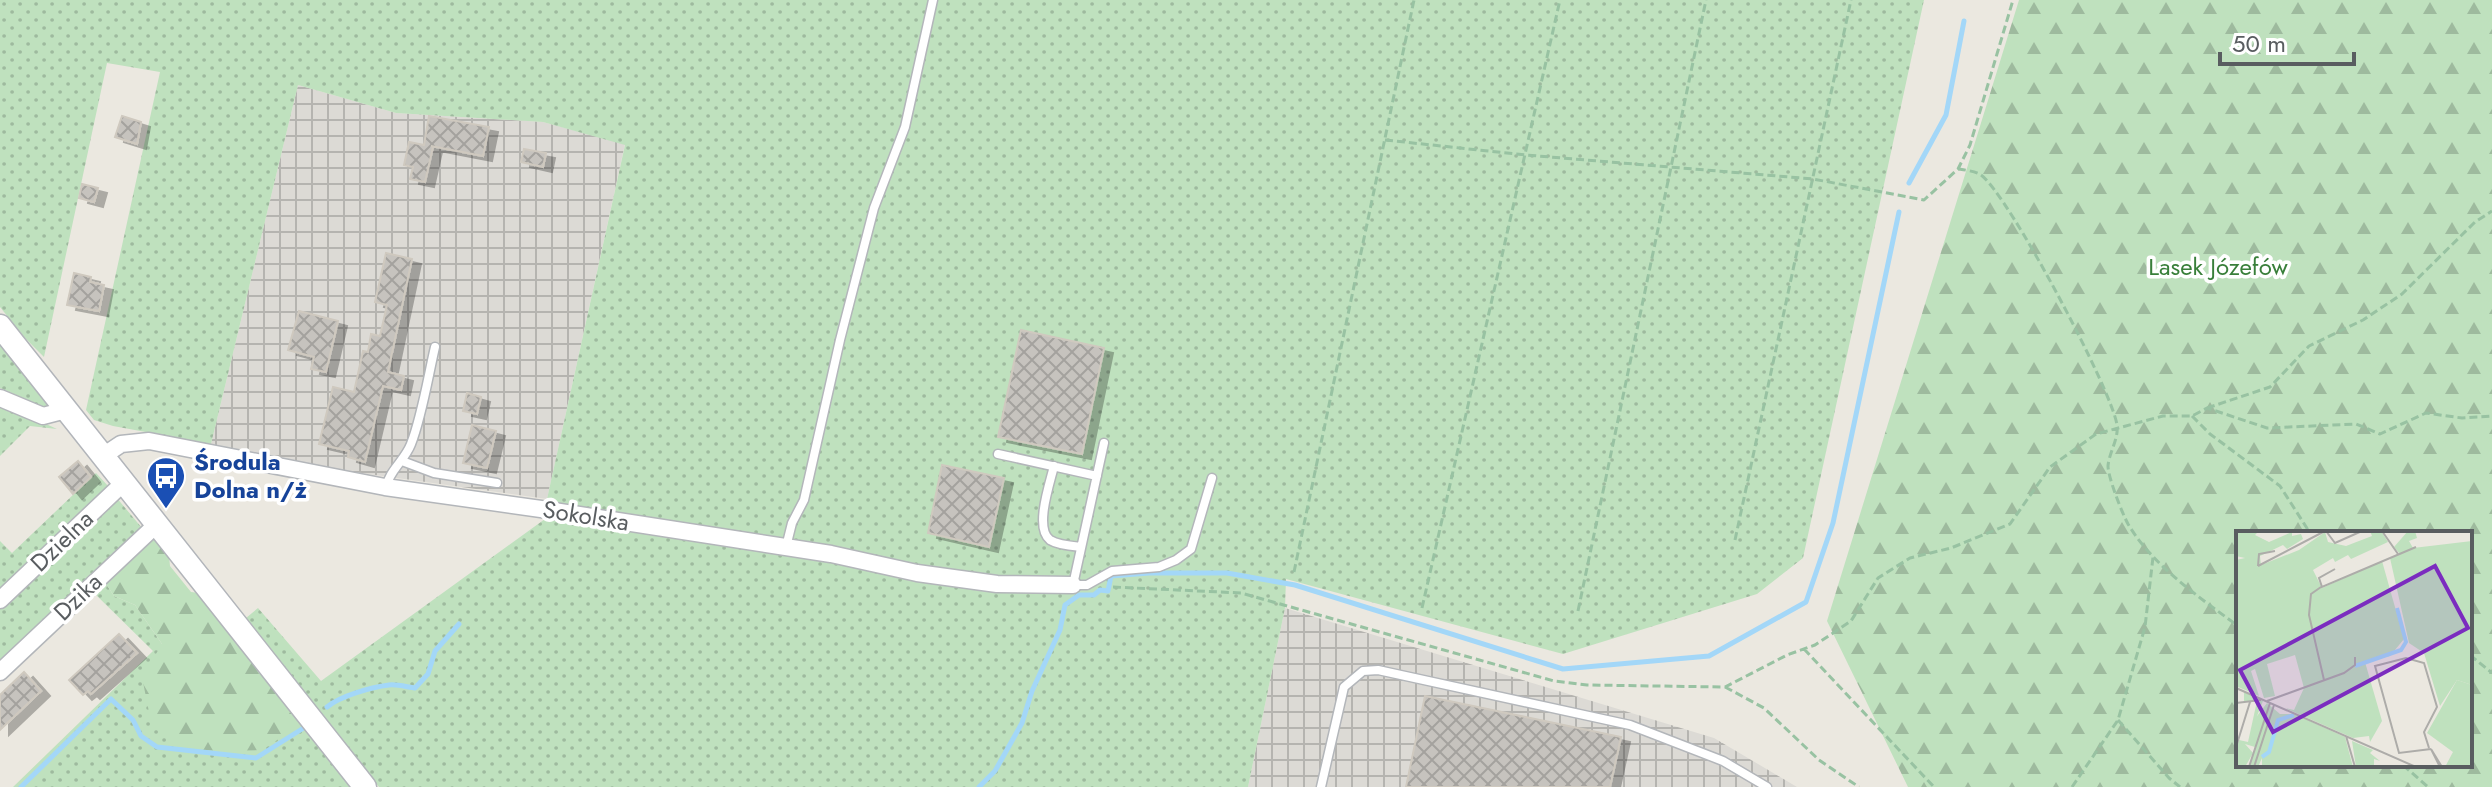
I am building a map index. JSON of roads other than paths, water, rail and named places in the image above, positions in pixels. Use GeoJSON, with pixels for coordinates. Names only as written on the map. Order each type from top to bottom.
{"type":"FeatureCollection","features":[{"type":"Feature","properties":{"kind":"street"},"geometry":{"type":"LineString","coordinates":[[0,326],[365,787]]}},
{"type":"Feature","properties":{"kind":"street"},"geometry":{"type":"LineString","coordinates":[[0,398],[43,416],[66,410]]}},
{"type":"Feature","properties":{"kind":"street","name":"Sokolska"},"geometry":{"type":"LineString","coordinates":[[103,456],[121,444],[149,441],[385,487],[831,554],[917,573],[997,584],[1073,585]]}},
{"type":"Feature","properties":{"kind":"street","name":"Dzielna"},"geometry":{"type":"LineString","coordinates":[[0,600],[125,484]]}},
{"type":"Feature","properties":{"kind":"street","name":"Dzika"},"geometry":{"type":"LineString","coordinates":[[0,672],[157,524]]}},
{"type":"Feature","properties":{"kind":"lane"},"geometry":{"type":"LineString","coordinates":[[786,547],[792,523],[804,500],[874,208],[905,127],[933,0]]}},
{"type":"Feature","properties":{"kind":"lane"},"geometry":{"type":"LineString","coordinates":[[385,487],[387,478],[402,461],[411,444],[435,347]]}},
{"type":"Feature","properties":{"kind":"lane"},"geometry":{"type":"LineString","coordinates":[[1104,443],[1073,585],[1087,585],[1112,571],[1159,567],[1191,549],[1212,478]]}},
{"type":"Feature","properties":{"kind":"lane"},"geometry":{"type":"LineString","coordinates":[[998,454],[1097,476]]}},
{"type":"Feature","properties":{"kind":"lane"},"geometry":{"type":"LineString","coordinates":[[402,461],[434,473],[497,483]]}},
{"type":"Feature","properties":{"kind":"lane"},"geometry":{"type":"LineString","coordinates":[[1054,466],[1043,517],[1045,534],[1052,541],[1081,547]]}},
{"type":"Feature","properties":{"kind":"lane"},"geometry":{"type":"LineString","coordinates":[[1321,787],[1344,687],[1363,671],[1378,670],[1630,725],[1723,761],[1767,787]]}},
{"type":"Feature","properties":{"kind":"waterway"},"geometry":{"type":"LineString","coordinates":[[1909,183],[1946,115],[1964,21]]}},
{"type":"Feature","properties":{"kind":"waterway"},"geometry":{"type":"LineString","coordinates":[[979,787],[995,771],[1022,723],[1032,691],[1060,630],[1065,605],[1079,595],[1108,591],[1111,576],[1227,573],[1295,585],[1563,669],[1709,656],[1806,602],[1833,523],[1899,212]]}},
{"type":"Feature","properties":{"kind":"waterway"},"geometry":{"type":"LineString","coordinates":[[327,707],[374,688],[392,685],[415,688],[428,674],[435,651],[459,624]]}},
{"type":"Feature","properties":{"kind":"waterway"},"geometry":{"type":"LineString","coordinates":[[21,787],[111,699],[133,720],[141,736],[157,747],[256,758],[302,729]]}},
{"type":"Feature","properties":{"kind":"place","name":"Środula Dolna n/ż"},"geometry":{"type":"Point","coordinates":[166,510]}},
{"type":"Feature","properties":{"kind":"park label","name":"Lasek Józefów"},"geometry":{"type":"Point","coordinates":[2218,267]}}]}
